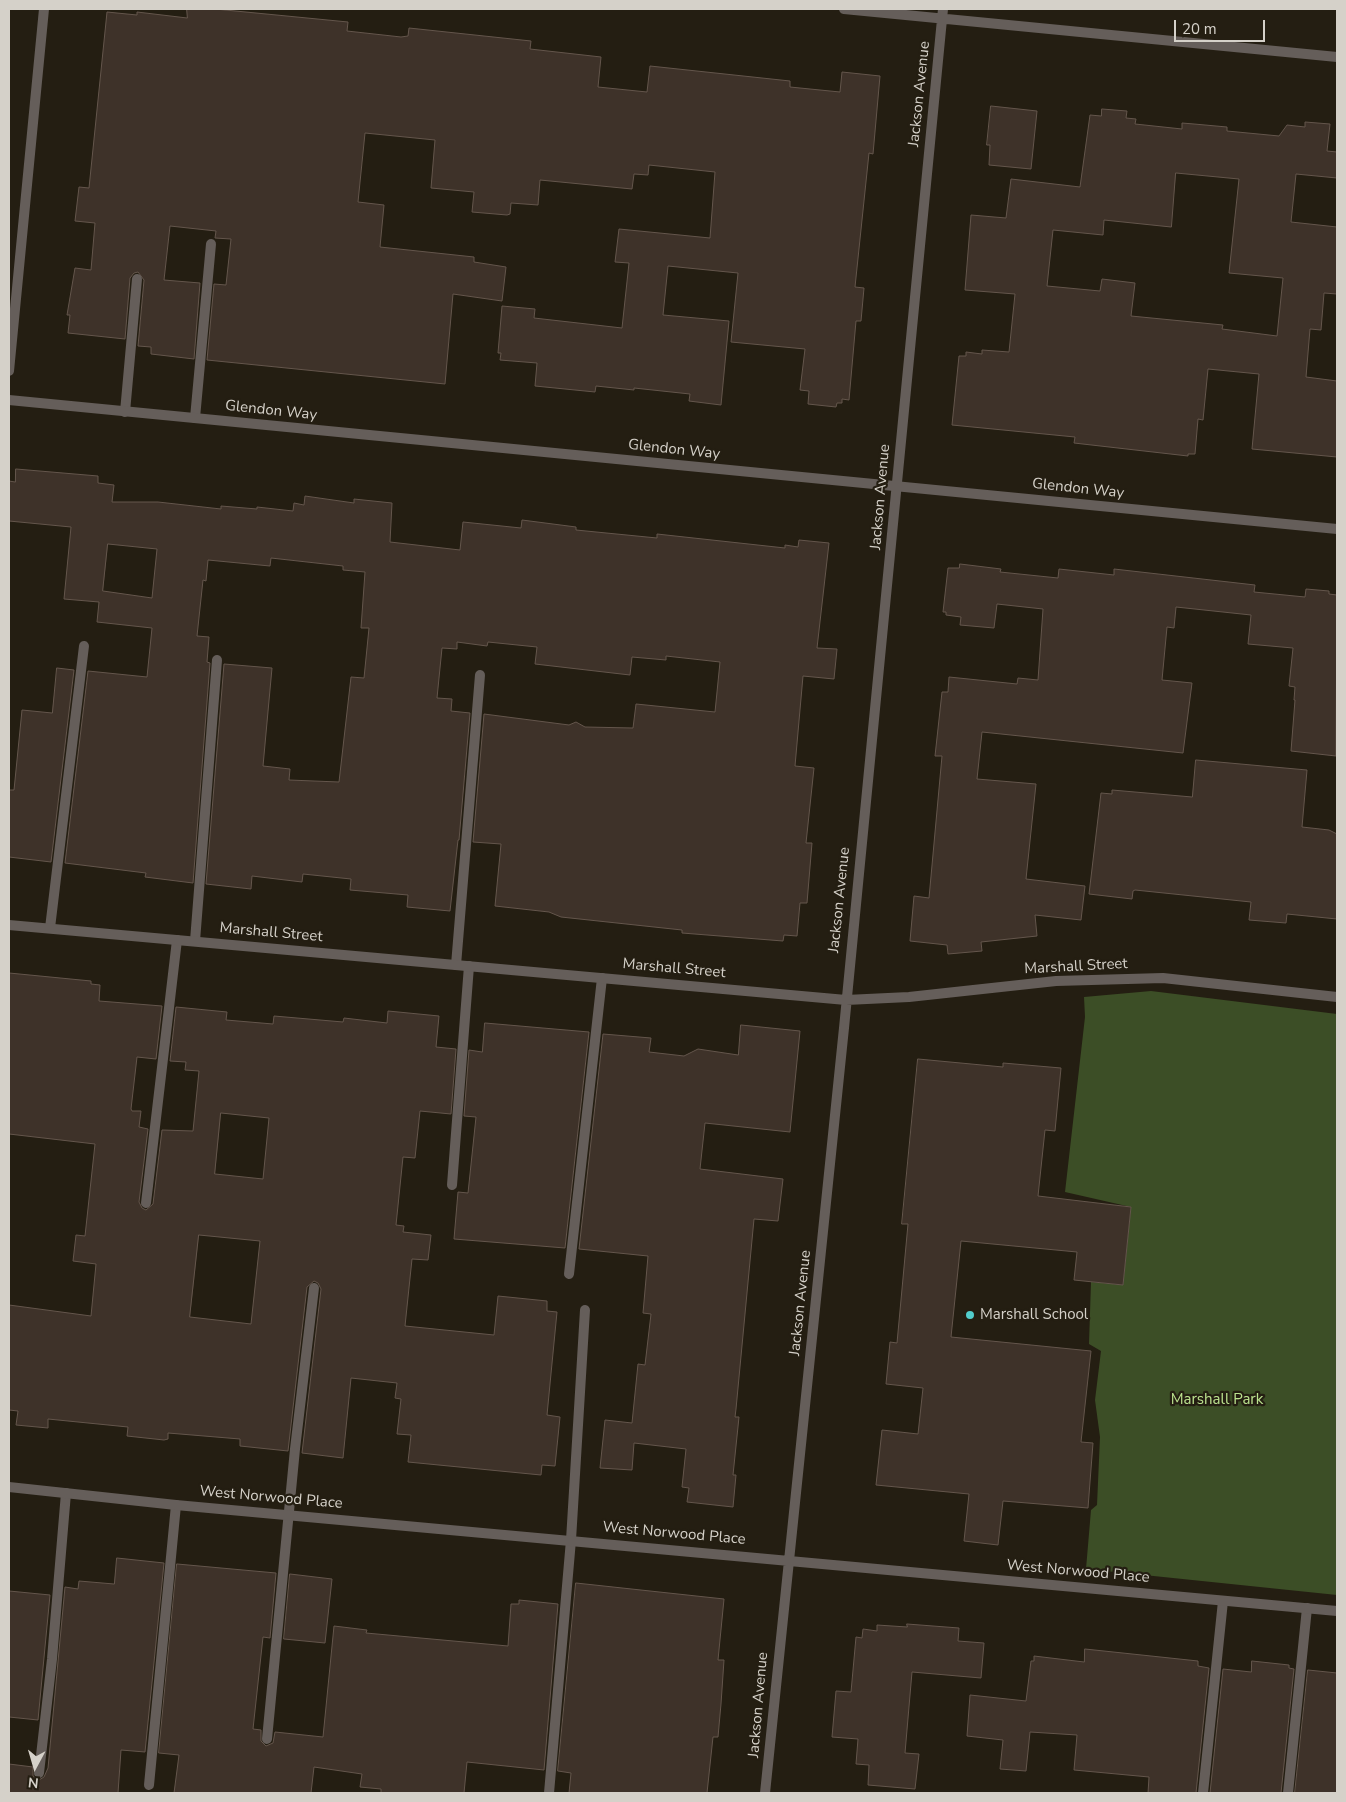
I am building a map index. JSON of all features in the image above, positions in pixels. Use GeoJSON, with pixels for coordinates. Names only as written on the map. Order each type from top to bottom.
{"type":"FeatureCollection","features":[{"type":"Feature","properties":{"kind":"street"},"geometry":{"type":"LineString","coordinates":[[9,371],[44,9]]}},
{"type":"Feature","properties":{"kind":"street"},"geometry":{"type":"LineString","coordinates":[[844,9],[943,13],[1337,57]]}},
{"type":"Feature","properties":{"kind":"street","name":"Jackson Avenue"},"geometry":{"type":"LineString","coordinates":[[765,1793],[846,1000],[943,13]]}},
{"type":"Feature","properties":{"kind":"street"},"geometry":{"type":"LineString","coordinates":[[195,418],[211,244]]}},
{"type":"Feature","properties":{"kind":"street"},"geometry":{"type":"LineString","coordinates":[[125,412],[136,278]]}},
{"type":"Feature","properties":{"kind":"street","name":"Glendon Way"},"geometry":{"type":"LineString","coordinates":[[9,400],[1337,529]]}},
{"type":"Feature","properties":{"kind":"street"},"geometry":{"type":"LineString","coordinates":[[50,928],[84,646]]}},
{"type":"Feature","properties":{"kind":"street"},"geometry":{"type":"LineString","coordinates":[[195,941],[217,660]]}},
{"type":"Feature","properties":{"kind":"street"},"geometry":{"type":"LineString","coordinates":[[456,965],[480,675]]}},
{"type":"Feature","properties":{"kind":"street","name":"Marshall Street"},"geometry":{"type":"LineString","coordinates":[[9,925],[846,1000],[909,997],[1056,981],[1163,978],[1337,997]]}},
{"type":"Feature","properties":{"kind":"street"},"geometry":{"type":"LineString","coordinates":[[146,1203],[176,940]]}},
{"type":"Feature","properties":{"kind":"street"},"geometry":{"type":"LineString","coordinates":[[452,1185],[469,966]]}},
{"type":"Feature","properties":{"kind":"street"},"geometry":{"type":"LineString","coordinates":[[569,1274],[602,978]]}},
{"type":"Feature","properties":{"kind":"street"},"geometry":{"type":"LineString","coordinates":[[267,1739],[314,1288]]}},
{"type":"Feature","properties":{"kind":"street"},"geometry":{"type":"LineString","coordinates":[[549,1793],[571,1540],[585,1310]]}},
{"type":"Feature","properties":{"kind":"street","name":"West Norwood Place"},"geometry":{"type":"LineString","coordinates":[[9,1487],[176,1505],[1337,1611]]}},
{"type":"Feature","properties":{"kind":"street"},"geometry":{"type":"LineString","coordinates":[[39,1773],[52,1659],[66,1493]]}},
{"type":"Feature","properties":{"kind":"street"},"geometry":{"type":"LineString","coordinates":[[150,1785],[176,1505]]}},
{"type":"Feature","properties":{"kind":"street"},"geometry":{"type":"LineString","coordinates":[[1203,1793],[1223,1600]]}},
{"type":"Feature","properties":{"kind":"street"},"geometry":{"type":"LineString","coordinates":[[1288,1793],[1307,1608]]}},
{"type":"Feature","properties":{"kind":"green space","name":"Marshall Park"},"geometry":{"type":"Polygon","coordinates":[[[1151,991],[1337,1014],[1337,1595],[1086,1569],[1091,1510],[1097,1505],[1100,1437],[1095,1400],[1101,1351],[1089,1344],[1091,1282],[1123,1285],[1131,1207],[1065,1192],[1085,1017],[1084,997],[1151,991]]]}},
{"type":"Feature","properties":{"kind":"building"},"geometry":{"type":"Polygon","coordinates":[[[187,9],[215,9],[348,22],[347,31],[401,37],[408,36],[409,28],[531,41],[530,49],[601,57],[598,87],[647,92],[650,66],[790,81],[790,87],[840,92],[842,72],[880,76],[873,154],[869,153],[855,287],[864,288],[861,321],[856,321],[849,400],[842,399],[842,403],[837,403],[836,407],[808,404],[809,391],[800,390],[805,349],[731,342],[738,273],[668,266],[663,315],[729,321],[721,405],[689,401],[690,394],[634,388],[634,390],[596,386],[595,392],[535,386],[537,363],[500,360],[501,353],[498,353],[502,306],[535,309],[534,318],[622,328],[629,263],[615,262],[619,229],[710,238],[715,172],[649,165],[648,175],[634,174],[632,189],[540,180],[538,205],[511,203],[510,214],[507,215],[472,212],[474,192],[431,188],[435,140],[365,133],[358,202],[384,205],[380,247],[474,257],[474,262],[506,267],[502,301],[453,294],[445,384],[207,360],[214,284],[226,285],[231,239],[215,238],[216,231],[170,226],[164,280],[200,283],[194,359],[151,354],[151,347],[138,346],[144,280],[138,272],[134,273],[130,278],[125,339],[68,333],[70,315],[67,315],[75,268],[91,270],[95,223],[75,221],[79,187],[89,188],[107,12],[137,15],[137,12],[187,18],[187,9]]]}},
{"type":"Feature","properties":{"kind":"building"},"geometry":{"type":"Polygon","coordinates":[[[991,106],[1037,111],[1031,169],[989,165],[990,145],[987,145],[991,106]]]}},
{"type":"Feature","properties":{"kind":"building"},"geometry":{"type":"Polygon","coordinates":[[[1102,109],[1127,111],[1126,118],[1136,119],[1135,124],[1182,129],[1182,123],[1194,124],[1227,127],[1227,131],[1279,136],[1287,125],[1305,127],[1305,122],[1330,124],[1327,151],[1337,152],[1337,178],[1296,174],[1291,222],[1337,227],[1337,294],[1324,293],[1321,330],[1310,329],[1306,377],[1337,381],[1337,457],[1252,449],[1259,374],[1208,369],[1203,420],[1198,419],[1195,454],[1188,454],[1188,456],[1074,443],[1075,437],[952,425],[959,356],[966,356],[966,352],[982,354],[982,350],[1009,352],[1015,294],[965,290],[971,215],[1006,218],[1011,179],[1080,187],[1090,115],[1101,116],[1102,109]],[[1176,173],[1171,227],[1104,220],[1103,235],[1053,230],[1047,286],[1100,291],[1102,279],[1135,283],[1131,316],[1223,325],[1222,329],[1277,336],[1283,278],[1229,273],[1239,179],[1176,173]]]}},
{"type":"Feature","properties":{"kind":"building"},"geometry":{"type":"Polygon","coordinates":[[[16,469],[98,476],[98,483],[114,485],[112,502],[158,502],[221,509],[221,506],[293,511],[294,503],[304,505],[305,496],[354,503],[354,499],[392,503],[390,542],[460,550],[463,522],[521,528],[522,520],[576,527],[576,530],[657,538],[657,534],[785,548],[785,545],[798,547],[799,540],[829,543],[817,648],[837,649],[834,679],[803,676],[795,766],[814,768],[806,843],[812,843],[807,903],[800,903],[797,936],[784,935],[783,941],[682,933],[682,930],[561,917],[549,912],[495,906],[501,844],[473,842],[484,714],[569,725],[576,722],[585,727],[633,728],[636,704],[715,712],[720,662],[666,656],[666,660],[632,657],[630,675],[535,664],[537,647],[488,642],[487,646],[457,642],[457,649],[442,648],[437,698],[452,699],[451,711],[470,713],[459,840],[450,911],[407,907],[408,895],[350,890],[351,879],[303,874],[302,882],[252,876],[251,889],[206,884],[224,664],[272,668],[263,766],[290,769],[289,780],[339,782],[351,677],[364,678],[369,628],[361,628],[365,572],[343,570],[343,566],[271,558],[270,566],[208,560],[206,581],[203,580],[197,636],[209,637],[207,662],[210,663],[193,883],[145,877],[146,873],[65,863],[88,671],[147,677],[152,628],[97,622],[99,602],[64,599],[71,527],[9,521],[9,481],[15,482],[16,469]],[[108,544],[103,591],[152,598],[157,549],[108,544]]]}},
{"type":"Feature","properties":{"kind":"building"},"geometry":{"type":"Polygon","coordinates":[[[960,564],[1001,569],[1000,572],[1058,578],[1059,569],[1114,575],[1114,569],[1255,585],[1254,592],[1305,597],[1306,589],[1329,591],[1329,594],[1337,595],[1336,756],[1291,751],[1295,687],[1289,686],[1293,648],[1248,644],[1251,615],[1176,607],[1174,628],[1167,627],[1162,680],[1192,683],[1183,753],[982,732],[977,779],[1036,784],[1026,879],[1085,886],[1081,920],[1035,915],[1037,936],[981,942],[982,951],[948,954],[947,945],[910,941],[914,896],[929,898],[942,756],[935,756],[942,692],[948,692],[949,677],[1017,684],[1018,678],[1038,680],[1043,609],[997,604],[994,628],[960,625],[961,617],[946,615],[946,612],[943,612],[948,568],[959,568],[960,564]]]}},
{"type":"Feature","properties":{"kind":"building"},"geometry":{"type":"Polygon","coordinates":[[[57,668],[74,670],[51,862],[9,857],[9,790],[14,790],[22,710],[52,713],[57,668]]]}},
{"type":"Feature","properties":{"kind":"building"},"geometry":{"type":"Polygon","coordinates":[[[1196,760],[1307,770],[1302,827],[1329,830],[1337,834],[1337,919],[1287,914],[1286,923],[1249,920],[1251,902],[1135,890],[1133,891],[1132,899],[1089,894],[1101,793],[1112,794],[1112,790],[1192,797],[1196,760]]]}},
{"type":"Feature","properties":{"kind":"building"},"geometry":{"type":"Polygon","coordinates":[[[9,973],[91,981],[91,984],[100,985],[99,1001],[162,1006],[156,1059],[137,1057],[131,1109],[132,1111],[141,1111],[139,1127],[148,1129],[139,1202],[142,1208],[146,1210],[153,1204],[162,1130],[193,1131],[199,1071],[185,1070],[186,1062],[170,1061],[176,1007],[227,1012],[226,1020],[273,1024],[274,1016],[343,1022],[344,1018],[387,1023],[388,1011],[439,1016],[436,1047],[456,1049],[451,1114],[420,1111],[415,1158],[403,1157],[396,1225],[404,1226],[403,1232],[431,1235],[428,1260],[412,1259],[405,1326],[494,1335],[498,1296],[547,1301],[547,1311],[557,1312],[547,1415],[560,1417],[555,1466],[542,1465],[541,1475],[408,1462],[411,1435],[397,1434],[401,1399],[395,1398],[397,1383],[351,1378],[343,1458],[302,1453],[321,1289],[318,1283],[314,1281],[307,1287],[288,1451],[240,1446],[240,1439],[168,1433],[168,1439],[164,1440],[127,1436],[128,1427],[48,1419],[48,1428],[16,1425],[18,1411],[9,1410],[9,1305],[91,1316],[96,1264],[73,1261],[76,1235],[85,1236],[95,1144],[9,1134],[9,973]],[[221,1113],[215,1174],[263,1179],[269,1118],[221,1113]],[[199,1235],[190,1317],[251,1324],[260,1241],[199,1235]]]}},
{"type":"Feature","properties":{"kind":"building"},"geometry":{"type":"Polygon","coordinates":[[[485,1023],[589,1032],[565,1248],[454,1239],[458,1192],[468,1193],[476,1117],[464,1116],[469,1050],[482,1052],[485,1023]]]}},
{"type":"Feature","properties":{"kind":"building"},"geometry":{"type":"Polygon","coordinates":[[[741,1025],[800,1031],[790,1132],[705,1123],[700,1169],[783,1179],[778,1221],[754,1219],[735,1417],[739,1417],[733,1475],[736,1475],[733,1507],[687,1502],[689,1488],[682,1487],[686,1449],[634,1443],[632,1470],[600,1468],[605,1420],[632,1423],[638,1364],[645,1365],[651,1314],[643,1313],[648,1256],[579,1249],[603,1034],[651,1038],[649,1052],[684,1056],[698,1049],[738,1055],[741,1025]]]}},
{"type":"Feature","properties":{"kind":"building"},"geometry":{"type":"Polygon","coordinates":[[[918,1059],[1003,1067],[1003,1063],[1061,1068],[1055,1131],[1045,1130],[1038,1196],[1131,1207],[1123,1285],[1074,1280],[1077,1252],[961,1241],[951,1337],[1091,1351],[1081,1442],[1093,1443],[1088,1508],[1003,1501],[998,1545],[964,1541],[969,1494],[876,1485],[882,1430],[918,1434],[923,1388],[886,1384],[890,1342],[897,1343],[908,1224],[902,1224],[918,1059]]]}},
{"type":"Feature","properties":{"kind":"building"},"geometry":{"type":"Polygon","coordinates":[[[117,1558],[164,1563],[145,1752],[121,1750],[118,1793],[9,1793],[9,1764],[33,1767],[33,1776],[39,1780],[44,1777],[48,1768],[65,1587],[78,1589],[79,1581],[114,1584],[117,1558]]]}},
{"type":"Feature","properties":{"kind":"building"},"geometry":{"type":"Polygon","coordinates":[[[177,1564],[276,1573],[270,1638],[263,1637],[253,1729],[261,1730],[261,1741],[266,1746],[273,1743],[275,1732],[323,1737],[334,1626],[367,1630],[366,1633],[508,1646],[511,1604],[519,1604],[519,1600],[558,1604],[544,1770],[467,1762],[464,1793],[381,1793],[381,1789],[360,1787],[362,1774],[314,1767],[311,1793],[174,1793],[179,1755],[159,1753],[177,1564]]]}},
{"type":"Feature","properties":{"kind":"building"},"geometry":{"type":"Polygon","coordinates":[[[290,1574],[332,1579],[325,1643],[284,1639],[290,1574]]]}},
{"type":"Feature","properties":{"kind":"building"},"geometry":{"type":"Polygon","coordinates":[[[576,1583],[724,1599],[718,1660],[724,1660],[721,1704],[718,1737],[713,1737],[707,1793],[569,1793],[571,1773],[558,1771],[576,1583]]]}},
{"type":"Feature","properties":{"kind":"building"},"geometry":{"type":"Polygon","coordinates":[[[9,1591],[50,1595],[38,1720],[9,1717],[9,1591]]]}},
{"type":"Feature","properties":{"kind":"building"},"geometry":{"type":"Polygon","coordinates":[[[907,1624],[959,1628],[958,1641],[984,1643],[981,1678],[912,1672],[905,1753],[919,1754],[915,1789],[868,1785],[869,1765],[856,1764],[858,1739],[832,1737],[836,1691],[851,1692],[856,1637],[862,1638],[863,1629],[877,1631],[877,1625],[907,1627],[907,1624]]]}},
{"type":"Feature","properties":{"kind":"building"},"geometry":{"type":"Polygon","coordinates":[[[1085,1649],[1198,1661],[1198,1666],[1209,1668],[1196,1793],[1148,1793],[1149,1777],[1074,1770],[1077,1735],[1030,1732],[1026,1771],[1000,1769],[1003,1740],[967,1736],[970,1695],[1026,1701],[1031,1661],[1034,1661],[1034,1656],[1084,1662],[1085,1649]]]}},
{"type":"Feature","properties":{"kind":"building"},"geometry":{"type":"Polygon","coordinates":[[[1252,1661],[1289,1665],[1289,1668],[1294,1669],[1281,1793],[1210,1793],[1223,1669],[1251,1672],[1252,1661]]]}},
{"type":"Feature","properties":{"kind":"building"},"geometry":{"type":"Polygon","coordinates":[[[1308,1670],[1337,1673],[1337,1793],[1295,1793],[1308,1670]]]}},
{"type":"Feature","properties":{"kind":"place","name":"Marshall School"},"geometry":{"type":"Point","coordinates":[970,1315]}}]}
